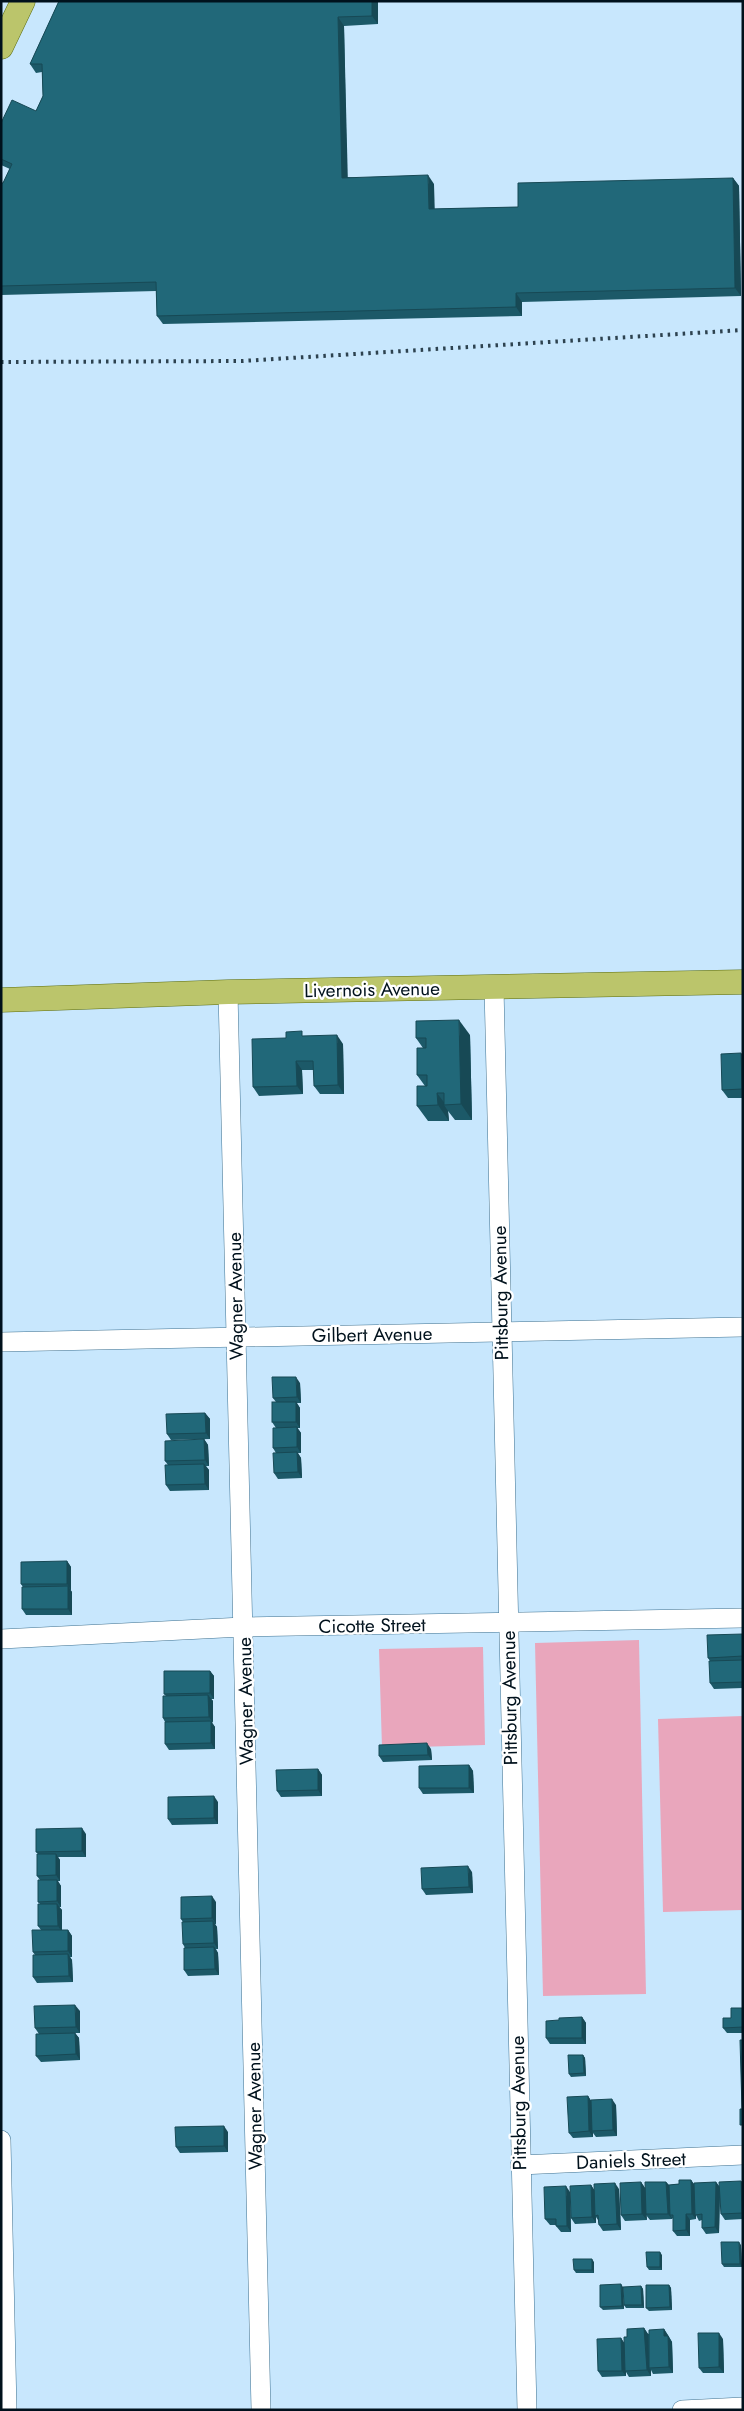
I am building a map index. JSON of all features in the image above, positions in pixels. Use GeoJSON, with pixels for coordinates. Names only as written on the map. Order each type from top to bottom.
{"type":"FeatureCollection","features":[{"type":"Feature","properties":{"kind":"main road"},"geometry":{"type":"LineString","coordinates":[[1,47],[23,1]]}},
{"type":"Feature","properties":{"kind":"main road","name":"Livernois Avenue"},"geometry":{"type":"LineString","coordinates":[[1,1000],[228,992],[743,982]]}},
{"type":"Feature","properties":{"kind":"street","name":"Pittsburg Avenue"},"geometry":{"type":"LineString","coordinates":[[494,987],[527,2410]]}},
{"type":"Feature","properties":{"kind":"street","name":"Wagner Avenue"},"geometry":{"type":"LineString","coordinates":[[228,992],[261,2410]]}},
{"type":"Feature","properties":{"kind":"street","name":"Gilbert Avenue"},"geometry":{"type":"LineString","coordinates":[[1,1342],[743,1327]]}},
{"type":"Feature","properties":{"kind":"street","name":"Cicotte Street"},"geometry":{"type":"LineString","coordinates":[[1,1639],[243,1627],[743,1618]]}},
{"type":"Feature","properties":{"kind":"street"},"geometry":{"type":"LineString","coordinates":[[1,2140],[7,2410]]}},
{"type":"Feature","properties":{"kind":"street","name":"Daniels Street"},"geometry":{"type":"LineString","coordinates":[[520,2165],[743,2155]]}},
{"type":"Feature","properties":{"kind":"street"},"geometry":{"type":"LineString","coordinates":[[682,2410],[743,2408]]}},
{"type":"Feature","properties":{"kind":"shaded area"},"geometry":{"type":"Polygon","coordinates":[[[639,1640],[646,1994],[543,1996],[535,1643],[639,1640]]]}},
{"type":"Feature","properties":{"kind":"shaded area"},"geometry":{"type":"Polygon","coordinates":[[[483,1647],[485,1745],[382,1748],[379,1649],[483,1647]]]}},
{"type":"Feature","properties":{"kind":"shaded area"},"geometry":{"type":"Polygon","coordinates":[[[743,1716],[743,1910],[663,1912],[658,1719],[743,1716]]]}},
{"type":"Feature","properties":{"kind":"building"},"geometry":{"type":"Polygon","coordinates":[[[59,1],[372,1],[372,16],[338,17],[342,178],[428,175],[429,209],[518,207],[518,183],[733,178],[735,288],[516,293],[516,307],[157,316],[156,282],[1,286],[1,183],[3,183],[12,164],[1,159],[1,123],[12,100],[36,111],[43,96],[42,64],[30,64],[59,1]]]}},
{"type":"Feature","properties":{"kind":"building"},"geometry":{"type":"Polygon","coordinates":[[[459,1020],[461,1104],[444,1105],[444,1093],[437,1093],[438,1105],[417,1106],[417,1086],[427,1086],[427,1075],[417,1075],[417,1048],[426,1048],[426,1038],[416,1038],[416,1021],[459,1020]]]}},
{"type":"Feature","properties":{"kind":"building"},"geometry":{"type":"Polygon","coordinates":[[[302,1031],[302,1036],[337,1035],[338,1085],[314,1086],[313,1061],[296,1061],[297,1086],[253,1087],[252,1039],[286,1038],[286,1032],[302,1031]]]}},
{"type":"Feature","properties":{"kind":"building"},"geometry":{"type":"Polygon","coordinates":[[[741,1053],[742,1089],[722,1090],[721,1054],[741,1053]]]}},
{"type":"Feature","properties":{"kind":"building"},"geometry":{"type":"Polygon","coordinates":[[[272,1377],[296,1377],[297,1397],[273,1398],[272,1377]]]}},
{"type":"Feature","properties":{"kind":"building"},"geometry":{"type":"Polygon","coordinates":[[[272,1402],[296,1402],[296,1422],[272,1422],[272,1402]]]}},
{"type":"Feature","properties":{"kind":"building"},"geometry":{"type":"Polygon","coordinates":[[[205,1413],[206,1433],[167,1434],[166,1414],[205,1413]]]}},
{"type":"Feature","properties":{"kind":"building"},"geometry":{"type":"Polygon","coordinates":[[[297,1427],[297,1447],[273,1448],[273,1428],[297,1427]]]}},
{"type":"Feature","properties":{"kind":"building"},"geometry":{"type":"Polygon","coordinates":[[[204,1439],[205,1460],[165,1461],[165,1441],[204,1439]]]}},
{"type":"Feature","properties":{"kind":"building"},"geometry":{"type":"Polygon","coordinates":[[[297,1452],[298,1472],[274,1473],[273,1453],[297,1452]]]}},
{"type":"Feature","properties":{"kind":"building"},"geometry":{"type":"Polygon","coordinates":[[[204,1464],[205,1484],[166,1485],[165,1465],[204,1464]]]}},
{"type":"Feature","properties":{"kind":"building"},"geometry":{"type":"Polygon","coordinates":[[[67,1561],[67,1584],[21,1584],[21,1562],[67,1561]]]}},
{"type":"Feature","properties":{"kind":"building"},"geometry":{"type":"Polygon","coordinates":[[[68,1586],[68,1609],[22,1609],[22,1587],[68,1586]]]}},
{"type":"Feature","properties":{"kind":"building"},"geometry":{"type":"Polygon","coordinates":[[[743,1634],[743,1656],[708,1658],[707,1635],[743,1634]]]}},
{"type":"Feature","properties":{"kind":"building"},"geometry":{"type":"Polygon","coordinates":[[[743,1660],[743,1682],[710,1683],[709,1661],[743,1660]]]}},
{"type":"Feature","properties":{"kind":"building"},"geometry":{"type":"Polygon","coordinates":[[[164,1671],[210,1671],[210,1693],[164,1694],[164,1671]]]}},
{"type":"Feature","properties":{"kind":"building"},"geometry":{"type":"Polygon","coordinates":[[[208,1695],[209,1717],[163,1718],[163,1696],[208,1695]]]}},
{"type":"Feature","properties":{"kind":"building"},"geometry":{"type":"Polygon","coordinates":[[[211,1721],[211,1743],[165,1744],[165,1722],[211,1721]]]}},
{"type":"Feature","properties":{"kind":"building"},"geometry":{"type":"Polygon","coordinates":[[[427,1743],[428,1755],[379,1756],[379,1745],[427,1743]]]}},
{"type":"Feature","properties":{"kind":"building"},"geometry":{"type":"Polygon","coordinates":[[[469,1765],[469,1788],[419,1788],[419,1766],[469,1765]]]}},
{"type":"Feature","properties":{"kind":"building"},"geometry":{"type":"Polygon","coordinates":[[[318,1769],[318,1790],[277,1791],[276,1770],[318,1769]]]}},
{"type":"Feature","properties":{"kind":"building"},"geometry":{"type":"Polygon","coordinates":[[[214,1796],[214,1818],[168,1819],[168,1797],[214,1796]]]}},
{"type":"Feature","properties":{"kind":"building"},"geometry":{"type":"Polygon","coordinates":[[[82,1828],[82,1851],[36,1852],[36,1829],[82,1828]]]}},
{"type":"Feature","properties":{"kind":"building"},"geometry":{"type":"Polygon","coordinates":[[[37,1854],[56,1854],[56,1875],[37,1876],[37,1854]]]}},
{"type":"Feature","properties":{"kind":"building"},"geometry":{"type":"Polygon","coordinates":[[[468,1866],[469,1887],[422,1889],[421,1868],[468,1866]]]}},
{"type":"Feature","properties":{"kind":"building"},"geometry":{"type":"Polygon","coordinates":[[[38,1880],[57,1880],[57,1901],[38,1902],[38,1880]]]}},
{"type":"Feature","properties":{"kind":"building"},"geometry":{"type":"Polygon","coordinates":[[[212,1896],[212,1918],[181,1919],[181,1897],[212,1896]]]}},
{"type":"Feature","properties":{"kind":"building"},"geometry":{"type":"Polygon","coordinates":[[[38,1904],[57,1904],[58,1926],[38,1926],[38,1904]]]}},
{"type":"Feature","properties":{"kind":"building"},"geometry":{"type":"Polygon","coordinates":[[[213,1921],[214,1943],[183,1944],[182,1922],[213,1921]]]}},
{"type":"Feature","properties":{"kind":"building"},"geometry":{"type":"Polygon","coordinates":[[[32,1930],[68,1930],[68,1951],[33,1952],[32,1930]]]}},
{"type":"Feature","properties":{"kind":"building"},"geometry":{"type":"Polygon","coordinates":[[[214,1947],[215,1969],[184,1970],[184,1948],[214,1947]]]}},
{"type":"Feature","properties":{"kind":"building"},"geometry":{"type":"Polygon","coordinates":[[[68,1954],[69,1976],[33,1977],[33,1955],[68,1954]]]}},
{"type":"Feature","properties":{"kind":"building"},"geometry":{"type":"Polygon","coordinates":[[[75,2005],[76,2027],[35,2028],[34,2006],[75,2005]]]}},
{"type":"Feature","properties":{"kind":"building"},"geometry":{"type":"Polygon","coordinates":[[[731,2008],[743,2008],[743,2027],[723,2028],[723,2018],[731,2018],[731,2008]]]}},
{"type":"Feature","properties":{"kind":"building"},"geometry":{"type":"Polygon","coordinates":[[[582,2017],[582,2038],[546,2038],[546,2021],[559,2020],[559,2018],[582,2017]]]}},
{"type":"Feature","properties":{"kind":"building"},"geometry":{"type":"Polygon","coordinates":[[[75,2033],[76,2054],[36,2056],[36,2034],[75,2033]]]}},
{"type":"Feature","properties":{"kind":"building"},"geometry":{"type":"Polygon","coordinates":[[[740,2040],[743,2040],[743,2125],[740,2125],[740,2109],[742,2109],[740,2040]]]}},
{"type":"Feature","properties":{"kind":"building"},"geometry":{"type":"Polygon","coordinates":[[[568,2055],[583,2055],[584,2073],[569,2074],[568,2055]]]}},
{"type":"Feature","properties":{"kind":"building"},"geometry":{"type":"Polygon","coordinates":[[[588,2096],[589,2131],[569,2133],[567,2097],[588,2096]]]}},
{"type":"Feature","properties":{"kind":"building"},"geometry":{"type":"Polygon","coordinates":[[[612,2099],[613,2130],[592,2131],[591,2100],[612,2099]]]}},
{"type":"Feature","properties":{"kind":"building"},"geometry":{"type":"Polygon","coordinates":[[[224,2126],[224,2146],[176,2147],[175,2127],[224,2126]]]}},
{"type":"Feature","properties":{"kind":"building"},"geometry":{"type":"Polygon","coordinates":[[[679,2180],[691,2180],[692,2214],[686,2214],[686,2230],[673,2231],[673,2215],[670,2215],[669,2185],[679,2184],[679,2180]]]}},
{"type":"Feature","properties":{"kind":"building"},"geometry":{"type":"Polygon","coordinates":[[[741,2181],[742,2213],[721,2214],[719,2182],[741,2181]]]}},
{"type":"Feature","properties":{"kind":"building"},"geometry":{"type":"Polygon","coordinates":[[[641,2182],[642,2214],[621,2215],[620,2183],[641,2182]]]}},
{"type":"Feature","properties":{"kind":"building"},"geometry":{"type":"Polygon","coordinates":[[[645,2182],[666,2182],[668,2214],[646,2214],[645,2182]]]}},
{"type":"Feature","properties":{"kind":"building"},"geometry":{"type":"Polygon","coordinates":[[[716,2182],[715,2227],[702,2228],[702,2214],[695,2215],[694,2183],[716,2182]]]}},
{"type":"Feature","properties":{"kind":"building"},"geometry":{"type":"Polygon","coordinates":[[[615,2183],[617,2224],[599,2225],[598,2215],[595,2216],[594,2184],[615,2183]]]}},
{"type":"Feature","properties":{"kind":"building"},"geometry":{"type":"Polygon","coordinates":[[[591,2185],[592,2217],[571,2218],[570,2186],[591,2185]]]}},
{"type":"Feature","properties":{"kind":"building"},"geometry":{"type":"Polygon","coordinates":[[[566,2186],[567,2226],[556,2226],[556,2219],[545,2219],[544,2187],[566,2186]]]}},
{"type":"Feature","properties":{"kind":"building"},"geometry":{"type":"Polygon","coordinates":[[[721,2242],[739,2242],[740,2264],[722,2264],[721,2242]]]}},
{"type":"Feature","properties":{"kind":"building"},"geometry":{"type":"Polygon","coordinates":[[[646,2252],[660,2252],[660,2267],[647,2267],[646,2252]]]}},
{"type":"Feature","properties":{"kind":"building"},"geometry":{"type":"Polygon","coordinates":[[[573,2259],[592,2259],[592,2270],[574,2270],[573,2259]]]}},
{"type":"Feature","properties":{"kind":"building"},"geometry":{"type":"Polygon","coordinates":[[[621,2284],[622,2306],[600,2307],[600,2285],[621,2284]]]}},
{"type":"Feature","properties":{"kind":"building"},"geometry":{"type":"Polygon","coordinates":[[[646,2285],[669,2285],[670,2307],[646,2308],[646,2285]]]}},
{"type":"Feature","properties":{"kind":"building"},"geometry":{"type":"Polygon","coordinates":[[[641,2286],[642,2305],[624,2305],[623,2287],[641,2286]]]}},
{"type":"Feature","properties":{"kind":"building"},"geometry":{"type":"Polygon","coordinates":[[[644,2328],[647,2370],[625,2371],[624,2337],[627,2337],[627,2329],[644,2328]]]}},
{"type":"Feature","properties":{"kind":"building"},"geometry":{"type":"Polygon","coordinates":[[[664,2329],[664,2336],[668,2336],[669,2367],[649,2368],[649,2330],[664,2329]]]}},
{"type":"Feature","properties":{"kind":"building"},"geometry":{"type":"Polygon","coordinates":[[[698,2333],[719,2333],[719,2367],[699,2368],[698,2333]]]}},
{"type":"Feature","properties":{"kind":"building"},"geometry":{"type":"Polygon","coordinates":[[[621,2338],[622,2371],[598,2371],[597,2339],[621,2338]]]}},
{"type":"Feature","properties":{"kind":"railway"},"geometry":{"type":"LineString","coordinates":[[1,362],[242,361],[743,330]]}}]}
